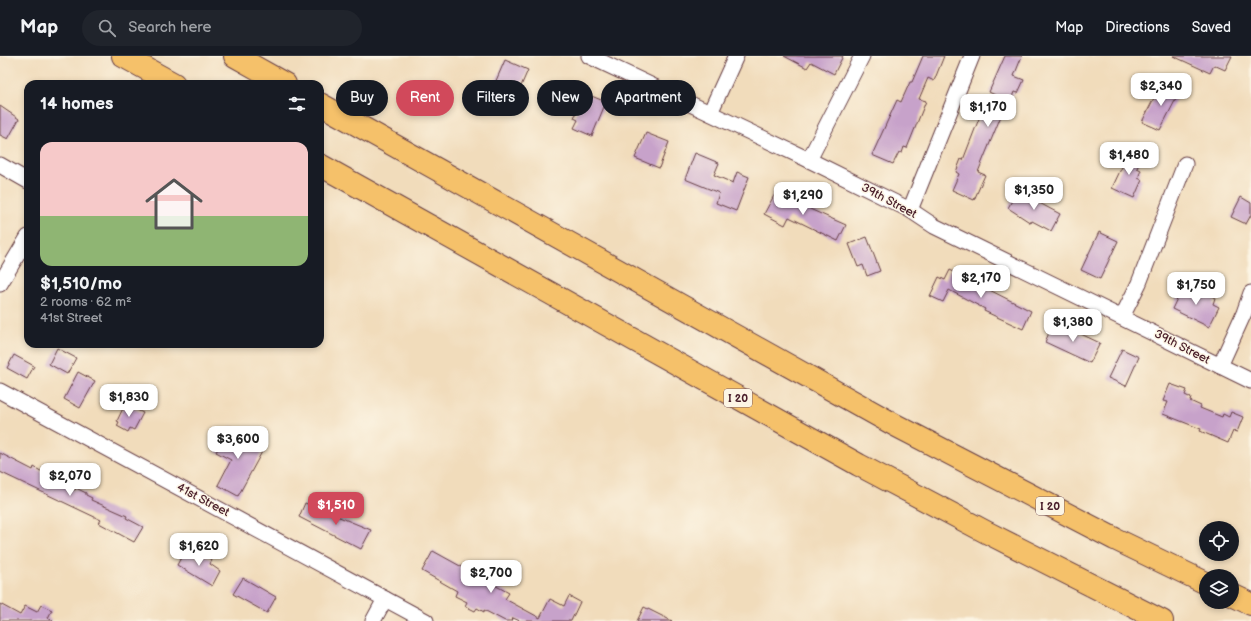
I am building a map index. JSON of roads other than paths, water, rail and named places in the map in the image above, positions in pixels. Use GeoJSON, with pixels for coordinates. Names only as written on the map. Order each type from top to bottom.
{"type":"FeatureCollection","features":[{"type":"Feature","properties":{"kind":"highway"},"geometry":{"type":"LineString","coordinates":[[123,56],[167,80]]}},
{"type":"Feature","properties":{"kind":"highway"},"geometry":{"type":"LineString","coordinates":[[235,56],[278,80]]}},
{"type":"Feature","properties":{"kind":"highway","name":"I 20"},"geometry":{"type":"LineString","coordinates":[[324,106],[895,425],[1115,540],[1199,580]]}},
{"type":"Feature","properties":{"kind":"highway","name":"I 20"},"geometry":{"type":"LineString","coordinates":[[324,167],[859,465],[986,532],[1162,621]]}},
{"type":"Feature","properties":{"kind":"highway"},"geometry":{"type":"LineString","coordinates":[[1239,598],[1251,604]]}},
{"type":"Feature","properties":{"kind":"street","name":"39th Street"},"geometry":{"type":"LineString","coordinates":[[589,56],[809,160],[910,210],[934,226],[1251,381]]}},
{"type":"Feature","properties":{"kind":"street"},"geometry":{"type":"LineString","coordinates":[[710,113],[736,56]]}},
{"type":"Feature","properties":{"kind":"street"},"geometry":{"type":"LineString","coordinates":[[809,160],[862,56]]}},
{"type":"Feature","properties":{"kind":"street"},"geometry":{"type":"LineString","coordinates":[[910,210],[972,56]]}},
{"type":"Feature","properties":{"kind":"street"},"geometry":{"type":"LineString","coordinates":[[1122,317],[1139,284],[1185,164]]}},
{"type":"Feature","properties":{"kind":"street"},"geometry":{"type":"LineString","coordinates":[[0,165],[24,179]]}},
{"type":"Feature","properties":{"kind":"street"},"geometry":{"type":"LineString","coordinates":[[0,284],[24,244]]}},
{"type":"Feature","properties":{"kind":"street","name":"39th Street"},"geometry":{"type":"LineString","coordinates":[[1220,366],[1244,313],[1251,293]]}},
{"type":"Feature","properties":{"kind":"street","name":"41st Street"},"geometry":{"type":"LineString","coordinates":[[0,391],[426,621]]}},
{"type":"Feature","properties":{"kind":"street"},"geometry":{"type":"LineString","coordinates":[[373,621],[385,599]]}}]}
